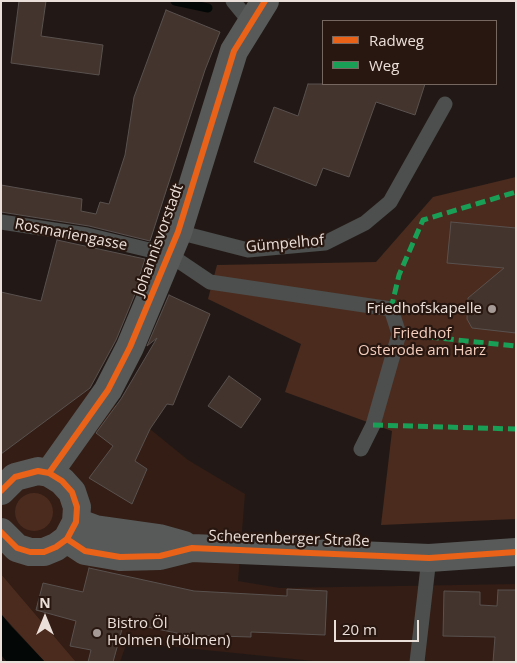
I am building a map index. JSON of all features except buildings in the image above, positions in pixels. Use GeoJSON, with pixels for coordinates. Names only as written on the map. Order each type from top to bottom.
{"type":"FeatureCollection","features":[{"type":"Feature","properties":{"kind":"main road","name":"Johannisvorstadt"},"geometry":{"type":"LineString","coordinates":[[49,473],[108,390],[174,244],[234,51],[258,12]]}},
{"type":"Feature","properties":{"kind":"main road"},"geometry":{"type":"LineString","coordinates":[[1,492],[6,484],[26,472],[38,471],[49,473],[62,480],[72,492],[77,506],[71,530],[56,547],[44,552],[30,552],[17,548],[1,532]]}},
{"type":"Feature","properties":{"kind":"main road","name":"Scheerenberger Straße"},"geometry":{"type":"LineString","coordinates":[[71,530],[85,550],[120,557],[160,556],[192,548],[429,558],[516,552]]}},
{"type":"Feature","properties":{"kind":"lane"},"geometry":{"type":"LineString","coordinates":[[233,1],[258,12]]}},
{"type":"Feature","properties":{"kind":"lane","name":"Gümpelhof"},"geometry":{"type":"LineString","coordinates":[[174,244],[248,250],[325,244],[365,223],[390,202],[445,104]]}},
{"type":"Feature","properties":{"kind":"lane","name":"Rosmariengasse"},"geometry":{"type":"LineString","coordinates":[[1,222],[87,235],[174,244]]}},
{"type":"Feature","properties":{"kind":"lane"},"geometry":{"type":"LineString","coordinates":[[174,244],[210,282],[391,309],[399,334],[373,425],[361,449]]}},
{"type":"Feature","properties":{"kind":"lane"},"geometry":{"type":"LineString","coordinates":[[417,662],[429,558]]}},
{"type":"Feature","properties":{"kind":"shaded area"},"geometry":{"type":"Polygon","coordinates":[[[1,345],[44,364],[114,404],[150,429],[188,460],[245,494],[238,581],[280,588],[516,584],[516,662],[323,662],[127,642],[120,662],[76,662],[1,574],[1,345]]]}},
{"type":"Feature","properties":{"kind":"shaded area"},"geometry":{"type":"Polygon","coordinates":[[[1,614],[45,662],[7,662],[1,655],[1,614]]]}},
{"type":"Feature","properties":{"kind":"green space","name":"Friedhof Osterode am Harz"},"geometry":{"type":"Polygon","coordinates":[[[516,177],[516,519],[381,525],[392,431],[285,392],[301,344],[208,299],[217,265],[376,262],[433,197],[516,177]]]}},
{"type":"Feature","properties":{"kind":"green space"},"geometry":{"type":"Polygon","coordinates":[[[34,493],[47,499],[53,512],[47,525],[34,531],[21,525],[15,512],[21,499],[34,493]]]}},
{"type":"Feature","properties":{"kind":"green space"},"geometry":{"type":"Polygon","coordinates":[[[1,574],[76,662],[45,662],[1,614],[1,574]]]}},
{"type":"Feature","properties":{"kind":"waterway"},"geometry":{"type":"LineString","coordinates":[[175,1],[208,8]]}},
{"type":"Feature","properties":{"kind":"marked path"},"geometry":{"type":"LineString","coordinates":[[391,309],[399,275],[423,220],[516,192]]}},
{"type":"Feature","properties":{"kind":"marked path"},"geometry":{"type":"LineString","coordinates":[[399,334],[516,346]]}},
{"type":"Feature","properties":{"kind":"marked path"},"geometry":{"type":"LineString","coordinates":[[373,425],[516,429]]}},
{"type":"Feature","properties":{"kind":"cycle path"},"geometry":{"type":"LineString","coordinates":[[49,473],[108,390],[130,347],[178,232],[234,51],[265,1]]}},
{"type":"Feature","properties":{"kind":"cycle path"},"geometry":{"type":"LineString","coordinates":[[1,491],[15,477],[38,471],[49,473],[62,481],[72,492],[77,507],[76,522],[67,539],[56,547],[44,552],[30,552],[17,548],[1,532]]}},
{"type":"Feature","properties":{"kind":"cycle path"},"geometry":{"type":"LineString","coordinates":[[67,539],[85,551],[120,557],[160,556],[192,548],[429,558],[516,552]]}},
{"type":"Feature","properties":{"kind":"place","name":"Friedhofskapelle"},"geometry":{"type":"Point","coordinates":[492,309]}},
{"type":"Feature","properties":{"kind":"place","name":"Bistro Öl Holmen (Hölmen)"},"geometry":{"type":"Point","coordinates":[97,633]}}]}
